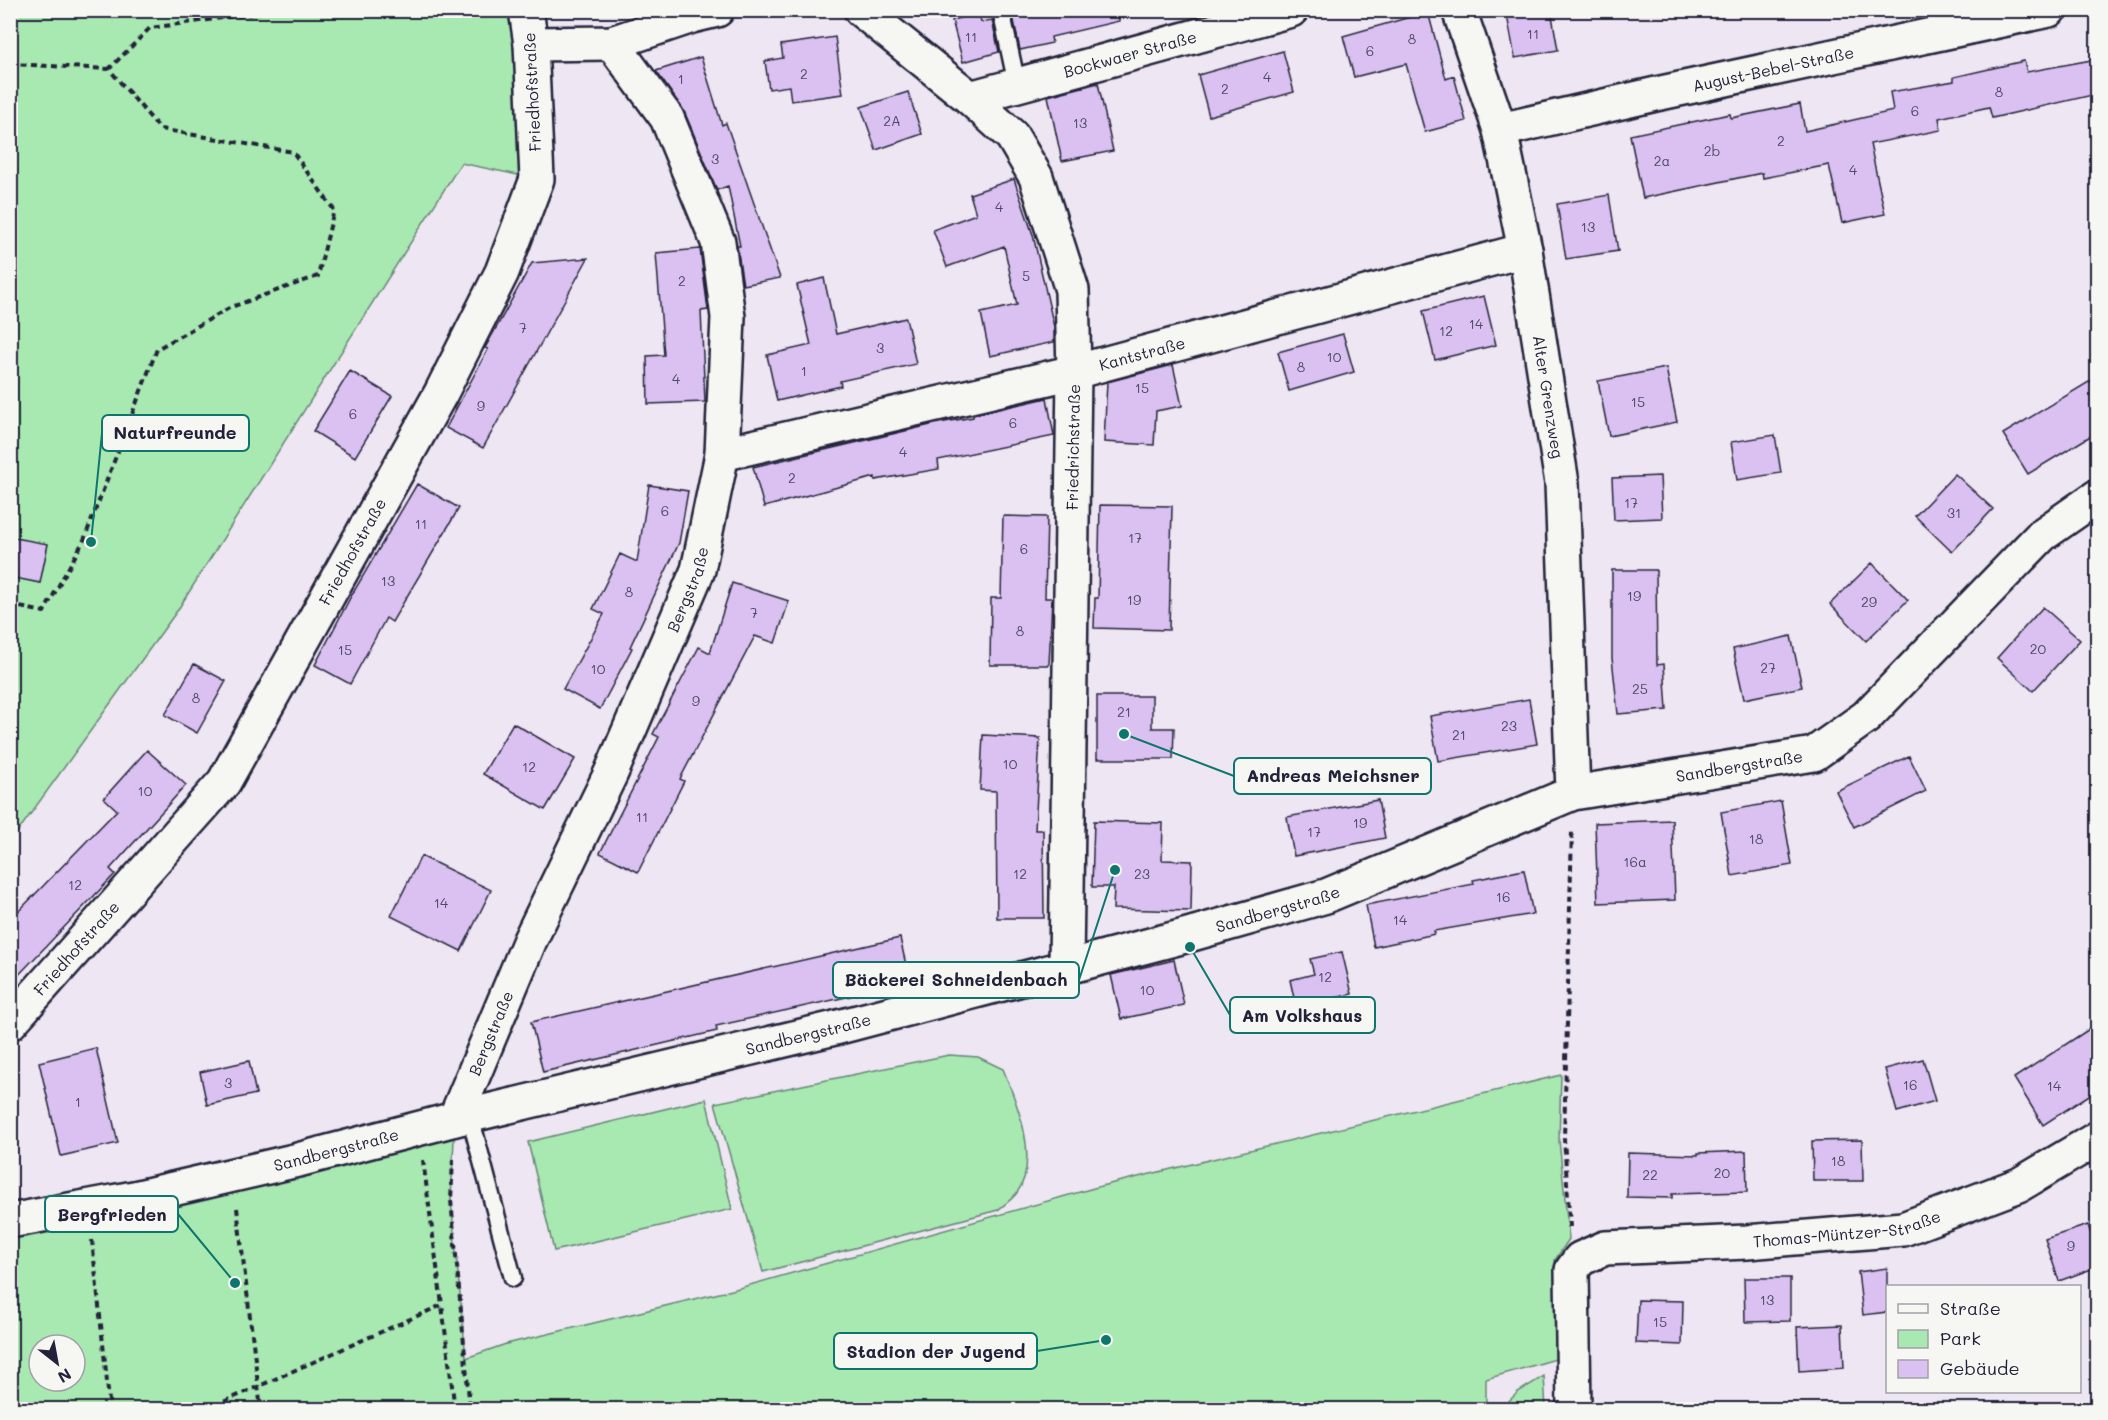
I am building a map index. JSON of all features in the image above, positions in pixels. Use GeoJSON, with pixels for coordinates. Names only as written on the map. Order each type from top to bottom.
{"type":"FeatureCollection","features":[{"type":"Feature","properties":{"kind":"street","name":"Friedhofstraße"},"geometry":{"type":"LineString","coordinates":[[10,1023],[224,782],[441,393],[502,272],[537,179],[531,44],[526,10]]}},
{"type":"Feature","properties":{"kind":"street"},"geometry":{"type":"LineString","coordinates":[[531,44],[612,43],[717,10]]}},
{"type":"Feature","properties":{"kind":"street","name":"Friedrichstraße"},"geometry":{"type":"LineString","coordinates":[[861,10],[970,98],[1012,136],[1036,177],[1072,290],[1074,372],[1066,967]]}},
{"type":"Feature","properties":{"kind":"street","name":"Bockwaer Straße"},"geometry":{"type":"LineString","coordinates":[[970,98],[1291,10]]}},
{"type":"Feature","properties":{"kind":"street","name":"Alter Grenzweg"},"geometry":{"type":"LineString","coordinates":[[1459,10],[1500,130],[1525,250],[1562,483],[1573,793]]}},
{"type":"Feature","properties":{"kind":"street","name":"August-Bebel-Straße"},"geometry":{"type":"LineString","coordinates":[[1500,130],[1656,94],[2049,10]]}},
{"type":"Feature","properties":{"kind":"street","name":"Bergstraße"},"geometry":{"type":"LineString","coordinates":[[462,1117],[530,940],[611,773],[698,570],[722,454],[728,317],[718,242],[667,118],[612,43]]}},
{"type":"Feature","properties":{"kind":"street","name":"Kantstraße"},"geometry":{"type":"LineString","coordinates":[[722,454],[1074,372],[1525,250]]}},
{"type":"Feature","properties":{"kind":"street","name":"Sandbergstraße"},"geometry":{"type":"LineString","coordinates":[[10,1221],[134,1198],[298,1160],[462,1117],[836,1028],[1181,937],[1326,896],[1573,793],[1814,754],[1866,717],[2042,535],[2097,496]]}},
{"type":"Feature","properties":{"kind":"street","name":"Thomas-Müntzer-Straße"},"geometry":{"type":"LineString","coordinates":[[1580,1259],[1605,1248],[1747,1242],[1903,1229],[2019,1185],[2097,1138]]}},
{"type":"Feature","properties":{"kind":"street"},"geometry":{"type":"LineString","coordinates":[[1574,1410],[1572,1270],[1580,1259]]}},
{"type":"Feature","properties":{"kind":"lane"},"geometry":{"type":"LineString","coordinates":[[1001,10],[1017,85]]}},
{"type":"Feature","properties":{"kind":"lane"},"geometry":{"type":"LineString","coordinates":[[462,1117],[513,1278]]}},
{"type":"Feature","properties":{"kind":"path"},"geometry":{"type":"LineString","coordinates":[[109,69],[150,28],[258,13],[264,10]]}},
{"type":"Feature","properties":{"kind":"path"},"geometry":{"type":"LineString","coordinates":[[10,63],[109,69],[160,129],[293,152],[334,210],[318,276],[231,307],[157,349],[84,540],[50,602],[44,612],[10,605]]}},
{"type":"Feature","properties":{"kind":"path"},"geometry":{"type":"LineString","coordinates":[[1573,793],[1563,1139],[1572,1242],[1580,1259]]}},
{"type":"Feature","properties":{"kind":"path"},"geometry":{"type":"LineString","coordinates":[[462,1117],[451,1200],[470,1410]]}},
{"type":"Feature","properties":{"kind":"path"},"geometry":{"type":"LineString","coordinates":[[422,1153],[454,1410]]}},
{"type":"Feature","properties":{"kind":"path"},"geometry":{"type":"LineString","coordinates":[[236,1200],[261,1410]]}},
{"type":"Feature","properties":{"kind":"path"},"geometry":{"type":"LineString","coordinates":[[91,1235],[111,1410]]}},
{"type":"Feature","properties":{"kind":"path"},"geometry":{"type":"LineString","coordinates":[[205,1410],[442,1305]]}},
{"type":"Feature","properties":{"kind":"green space"},"geometry":{"type":"Polygon","coordinates":[[[10,11],[526,11],[537,179],[461,163],[177,611],[11,841],[10,11]]]}},
{"type":"Feature","properties":{"kind":"green space"},"geometry":{"type":"Polygon","coordinates":[[[949,1055],[978,1057],[1003,1069],[1020,1115],[1027,1149],[1023,1181],[1016,1194],[998,1210],[763,1272],[715,1103],[949,1055]]]}},
{"type":"Feature","properties":{"kind":"green space"},"geometry":{"type":"Polygon","coordinates":[[[1561,1075],[1559,1140],[1569,1239],[1555,1260],[1556,1359],[1486,1379],[1486,1409],[11,1410],[11,1221],[455,1119],[451,1200],[466,1358],[506,1344],[732,1290],[1101,1186],[1561,1075]]]}},
{"type":"Feature","properties":{"kind":"green space"},"geometry":{"type":"Polygon","coordinates":[[[706,1099],[732,1209],[554,1251],[528,1142],[706,1099]]]}},
{"type":"Feature","properties":{"kind":"green space"},"geometry":{"type":"Polygon","coordinates":[[[1544,1376],[1546,1409],[1501,1409],[1518,1392],[1544,1376]]]}},
{"type":"Feature","properties":{"kind":"building"},"geometry":{"type":"Polygon","coordinates":[[[1043,10],[1118,10],[1119,21],[1051,37],[1052,43],[1020,50],[1013,16],[1043,10]]]}},
{"type":"Feature","properties":{"kind":"building"},"geometry":{"type":"Polygon","coordinates":[[[1506,10],[1551,10],[1558,50],[1515,58],[1506,10]]]}},
{"type":"Feature","properties":{"kind":"building"},"geometry":{"type":"Polygon","coordinates":[[[1428,12],[1446,79],[1454,76],[1466,121],[1425,132],[1406,64],[1354,77],[1343,36],[1428,12]]]}},
{"type":"Feature","properties":{"kind":"building"},"geometry":{"type":"Polygon","coordinates":[[[979,13],[981,22],[992,20],[999,52],[963,62],[952,20],[979,13]]]}},
{"type":"Feature","properties":{"kind":"building"},"geometry":{"type":"Polygon","coordinates":[[[835,37],[843,94],[791,101],[789,86],[769,89],[765,61],[783,58],[781,45],[835,37]]]}},
{"type":"Feature","properties":{"kind":"building"},"geometry":{"type":"Polygon","coordinates":[[[1283,51],[1294,92],[1209,116],[1198,75],[1283,51]]]}},
{"type":"Feature","properties":{"kind":"building"},"geometry":{"type":"Polygon","coordinates":[[[701,57],[722,125],[726,123],[780,278],[743,285],[737,246],[740,246],[728,186],[717,190],[684,111],[656,71],[701,57]]]}},
{"type":"Feature","properties":{"kind":"building"},"geometry":{"type":"Polygon","coordinates":[[[2097,59],[2097,94],[1992,118],[1989,107],[1939,118],[1941,130],[1870,144],[1885,214],[1842,223],[1829,165],[1763,178],[1762,173],[1643,198],[1630,135],[1730,114],[1731,118],[1800,104],[1805,131],[1893,111],[1890,92],[1954,81],[1954,77],[2024,61],[2027,72],[2097,59]]]}},
{"type":"Feature","properties":{"kind":"building"},"geometry":{"type":"Polygon","coordinates":[[[1098,83],[1113,151],[1062,161],[1048,96],[1098,83]]]}},
{"type":"Feature","properties":{"kind":"building"},"geometry":{"type":"Polygon","coordinates":[[[908,92],[922,134],[876,150],[861,107],[908,92]]]}},
{"type":"Feature","properties":{"kind":"building"},"geometry":{"type":"Polygon","coordinates":[[[1014,179],[1033,235],[1054,327],[1054,342],[990,356],[981,313],[1017,305],[1004,246],[947,267],[933,230],[976,214],[970,194],[1014,179]]]}},
{"type":"Feature","properties":{"kind":"building"},"geometry":{"type":"Polygon","coordinates":[[[1609,195],[1618,251],[1566,259],[1557,204],[1609,195]]]}},
{"type":"Feature","properties":{"kind":"building"},"geometry":{"type":"Polygon","coordinates":[[[700,249],[708,310],[701,311],[705,402],[648,404],[647,356],[664,355],[656,253],[700,249]]]}},
{"type":"Feature","properties":{"kind":"building"},"geometry":{"type":"Polygon","coordinates":[[[588,258],[483,448],[446,428],[488,349],[485,348],[532,263],[588,258]]]}},
{"type":"Feature","properties":{"kind":"building"},"geometry":{"type":"Polygon","coordinates":[[[824,278],[836,334],[906,318],[916,364],[840,381],[841,386],[777,401],[767,355],[811,345],[797,285],[824,278]]]}},
{"type":"Feature","properties":{"kind":"building"},"geometry":{"type":"Polygon","coordinates":[[[1484,296],[1496,345],[1435,360],[1423,311],[1484,296]]]}},
{"type":"Feature","properties":{"kind":"building"},"geometry":{"type":"Polygon","coordinates":[[[1343,334],[1354,372],[1289,391],[1278,352],[1343,334]]]}},
{"type":"Feature","properties":{"kind":"building"},"geometry":{"type":"Polygon","coordinates":[[[1173,365],[1182,406],[1156,411],[1154,445],[1104,442],[1107,382],[1173,365]]]}},
{"type":"Feature","properties":{"kind":"building"},"geometry":{"type":"Polygon","coordinates":[[[1666,368],[1677,422],[1609,436],[1598,381],[1666,368]]]}},
{"type":"Feature","properties":{"kind":"building"},"geometry":{"type":"Polygon","coordinates":[[[350,371],[392,396],[355,457],[313,431],[350,371]]]}},
{"type":"Feature","properties":{"kind":"building"},"geometry":{"type":"Polygon","coordinates":[[[2097,377],[2097,432],[2028,474],[2003,434],[2097,377]]]}},
{"type":"Feature","properties":{"kind":"building"},"geometry":{"type":"Polygon","coordinates":[[[1047,398],[1054,436],[938,460],[939,469],[875,480],[875,477],[764,507],[753,467],[1047,398]]]}},
{"type":"Feature","properties":{"kind":"building"},"geometry":{"type":"Polygon","coordinates":[[[1775,435],[1781,473],[1737,480],[1731,442],[1775,435]]]}},
{"type":"Feature","properties":{"kind":"building"},"geometry":{"type":"Polygon","coordinates":[[[1955,474],[1993,509],[1952,552],[1915,516],[1955,474]]]}},
{"type":"Feature","properties":{"kind":"building"},"geometry":{"type":"Polygon","coordinates":[[[1660,476],[1662,518],[1614,520],[1612,478],[1660,476]]]}},
{"type":"Feature","properties":{"kind":"building"},"geometry":{"type":"Polygon","coordinates":[[[417,484],[459,508],[392,622],[386,618],[350,684],[315,665],[350,598],[417,484]]]}},
{"type":"Feature","properties":{"kind":"building"},"geometry":{"type":"Polygon","coordinates":[[[649,485],[688,491],[679,543],[630,647],[632,648],[600,709],[563,689],[604,614],[593,609],[620,554],[637,562],[649,485]]]}},
{"type":"Feature","properties":{"kind":"building"},"geometry":{"type":"Polygon","coordinates":[[[1100,505],[1172,506],[1169,630],[1094,628],[1095,598],[1098,598],[1100,505]]]}},
{"type":"Feature","properties":{"kind":"building"},"geometry":{"type":"Polygon","coordinates":[[[1003,516],[1047,517],[1045,598],[1052,598],[1049,665],[990,665],[991,598],[1001,598],[1003,516]]]}},
{"type":"Feature","properties":{"kind":"building"},"geometry":{"type":"Polygon","coordinates":[[[10,537],[48,544],[40,583],[10,577],[10,537]]]}},
{"type":"Feature","properties":{"kind":"building"},"geometry":{"type":"Polygon","coordinates":[[[1872,563],[1908,600],[1866,641],[1830,604],[1872,563]]]}},
{"type":"Feature","properties":{"kind":"building"},"geometry":{"type":"Polygon","coordinates":[[[1612,570],[1656,570],[1657,665],[1664,664],[1667,710],[1618,714],[1612,658],[1612,570]]]}},
{"type":"Feature","properties":{"kind":"building"},"geometry":{"type":"Polygon","coordinates":[[[732,583],[789,601],[775,643],[755,636],[680,779],[684,781],[638,872],[600,853],[659,737],[653,734],[699,647],[710,653],[732,583]]]}},
{"type":"Feature","properties":{"kind":"building"},"geometry":{"type":"Polygon","coordinates":[[[2043,607],[2080,640],[2033,691],[1997,658],[2043,607]]]}},
{"type":"Feature","properties":{"kind":"building"},"geometry":{"type":"Polygon","coordinates":[[[1791,636],[1802,687],[1744,699],[1733,649],[1791,636]]]}},
{"type":"Feature","properties":{"kind":"building"},"geometry":{"type":"Polygon","coordinates":[[[194,664],[226,681],[197,733],[165,715],[194,664]]]}},
{"type":"Feature","properties":{"kind":"building"},"geometry":{"type":"Polygon","coordinates":[[[1097,696],[1152,696],[1152,728],[1174,728],[1173,759],[1097,759],[1097,696]]]}},
{"type":"Feature","properties":{"kind":"building"},"geometry":{"type":"Polygon","coordinates":[[[1529,699],[1537,744],[1438,761],[1430,716],[1529,699]]]}},
{"type":"Feature","properties":{"kind":"building"},"geometry":{"type":"Polygon","coordinates":[[[513,723],[575,759],[545,810],[483,774],[513,723]]]}},
{"type":"Feature","properties":{"kind":"building"},"geometry":{"type":"Polygon","coordinates":[[[983,735],[1040,738],[1035,830],[1043,830],[1044,918],[997,918],[996,791],[980,790],[983,735]]]}},
{"type":"Feature","properties":{"kind":"building"},"geometry":{"type":"Polygon","coordinates":[[[147,750],[186,785],[110,869],[115,874],[10,984],[10,920],[117,810],[104,798],[147,750]]]}},
{"type":"Feature","properties":{"kind":"building"},"geometry":{"type":"Polygon","coordinates":[[[1909,756],[1926,791],[1854,827],[1836,791],[1909,756]]]}},
{"type":"Feature","properties":{"kind":"building"},"geometry":{"type":"Polygon","coordinates":[[[1378,800],[1385,838],[1294,856],[1287,817],[1378,800]]]}},
{"type":"Feature","properties":{"kind":"building"},"geometry":{"type":"Polygon","coordinates":[[[1781,801],[1792,865],[1732,876],[1721,812],[1781,801]]]}},
{"type":"Feature","properties":{"kind":"building"},"geometry":{"type":"Polygon","coordinates":[[[1672,820],[1675,900],[1598,903],[1595,823],[1672,820]]]}},
{"type":"Feature","properties":{"kind":"building"},"geometry":{"type":"Polygon","coordinates":[[[1094,821],[1163,823],[1162,860],[1192,861],[1191,911],[1113,909],[1114,887],[1092,887],[1094,821]]]}},
{"type":"Feature","properties":{"kind":"building"},"geometry":{"type":"Polygon","coordinates":[[[421,856],[491,890],[461,951],[391,916],[421,856]]]}},
{"type":"Feature","properties":{"kind":"building"},"geometry":{"type":"Polygon","coordinates":[[[1524,870],[1533,914],[1434,931],[1435,934],[1374,947],[1366,905],[1474,884],[1473,880],[1524,870]]]}},
{"type":"Feature","properties":{"kind":"building"},"geometry":{"type":"Polygon","coordinates":[[[900,938],[910,983],[716,1026],[717,1031],[543,1072],[531,1022],[900,938]]]}},
{"type":"Feature","properties":{"kind":"building"},"geometry":{"type":"Polygon","coordinates":[[[1342,952],[1352,994],[1296,1007],[1290,980],[1314,974],[1310,959],[1342,952]]]}},
{"type":"Feature","properties":{"kind":"building"},"geometry":{"type":"Polygon","coordinates":[[[1174,960],[1184,1005],[1121,1019],[1111,975],[1174,960]]]}},
{"type":"Feature","properties":{"kind":"building"},"geometry":{"type":"Polygon","coordinates":[[[2097,1024],[2097,1090],[2043,1125],[2014,1078],[2097,1024]]]}},
{"type":"Feature","properties":{"kind":"building"},"geometry":{"type":"Polygon","coordinates":[[[96,1048],[118,1143],[61,1156],[39,1062],[96,1048]]]}},
{"type":"Feature","properties":{"kind":"building"},"geometry":{"type":"Polygon","coordinates":[[[1923,1059],[1935,1101],[1897,1112],[1885,1069],[1923,1059]]]}},
{"type":"Feature","properties":{"kind":"building"},"geometry":{"type":"Polygon","coordinates":[[[249,1061],[256,1094],[207,1105],[200,1072],[249,1061]]]}},
{"type":"Feature","properties":{"kind":"building"},"geometry":{"type":"Polygon","coordinates":[[[1862,1140],[1863,1181],[1813,1181],[1812,1141],[1862,1140]]]}},
{"type":"Feature","properties":{"kind":"building"},"geometry":{"type":"Polygon","coordinates":[[[1746,1151],[1747,1192],[1672,1194],[1672,1198],[1627,1197],[1628,1153],[1698,1155],[1698,1153],[1746,1151]]]}},
{"type":"Feature","properties":{"kind":"building"},"geometry":{"type":"Polygon","coordinates":[[[2088,1225],[2097,1253],[2097,1267],[2059,1281],[2045,1239],[2088,1225]]]}},
{"type":"Feature","properties":{"kind":"building"},"geometry":{"type":"Polygon","coordinates":[[[1887,1268],[1886,1312],[1863,1315],[1858,1272],[1887,1268]]]}},
{"type":"Feature","properties":{"kind":"building"},"geometry":{"type":"Polygon","coordinates":[[[1744,1278],[1790,1278],[1790,1321],[1745,1322],[1744,1278]]]}},
{"type":"Feature","properties":{"kind":"building"},"geometry":{"type":"Polygon","coordinates":[[[1638,1300],[1683,1301],[1682,1345],[1636,1343],[1638,1300]]]}},
{"type":"Feature","properties":{"kind":"building"},"geometry":{"type":"Polygon","coordinates":[[[1842,1325],[1844,1368],[1799,1371],[1797,1327],[1842,1325]]]}},
{"type":"Feature","properties":{"kind":"place","name":"Naturfreunde"},"geometry":{"type":"Point","coordinates":[91,542]}},
{"type":"Feature","properties":{"kind":"place","name":"Andreas Meichsner"},"geometry":{"type":"Point","coordinates":[1124,734]}},
{"type":"Feature","properties":{"kind":"place","name":"Bäckerei Schneidenbach"},"geometry":{"type":"Point","coordinates":[1115,870]}},
{"type":"Feature","properties":{"kind":"place","name":"Am Volkshaus"},"geometry":{"type":"Point","coordinates":[1190,947]}},
{"type":"Feature","properties":{"kind":"place","name":"Bergfrieden"},"geometry":{"type":"Point","coordinates":[235,1283]}},
{"type":"Feature","properties":{"kind":"place","name":"Stadion der Jugend"},"geometry":{"type":"Point","coordinates":[1106,1340]}}]}
